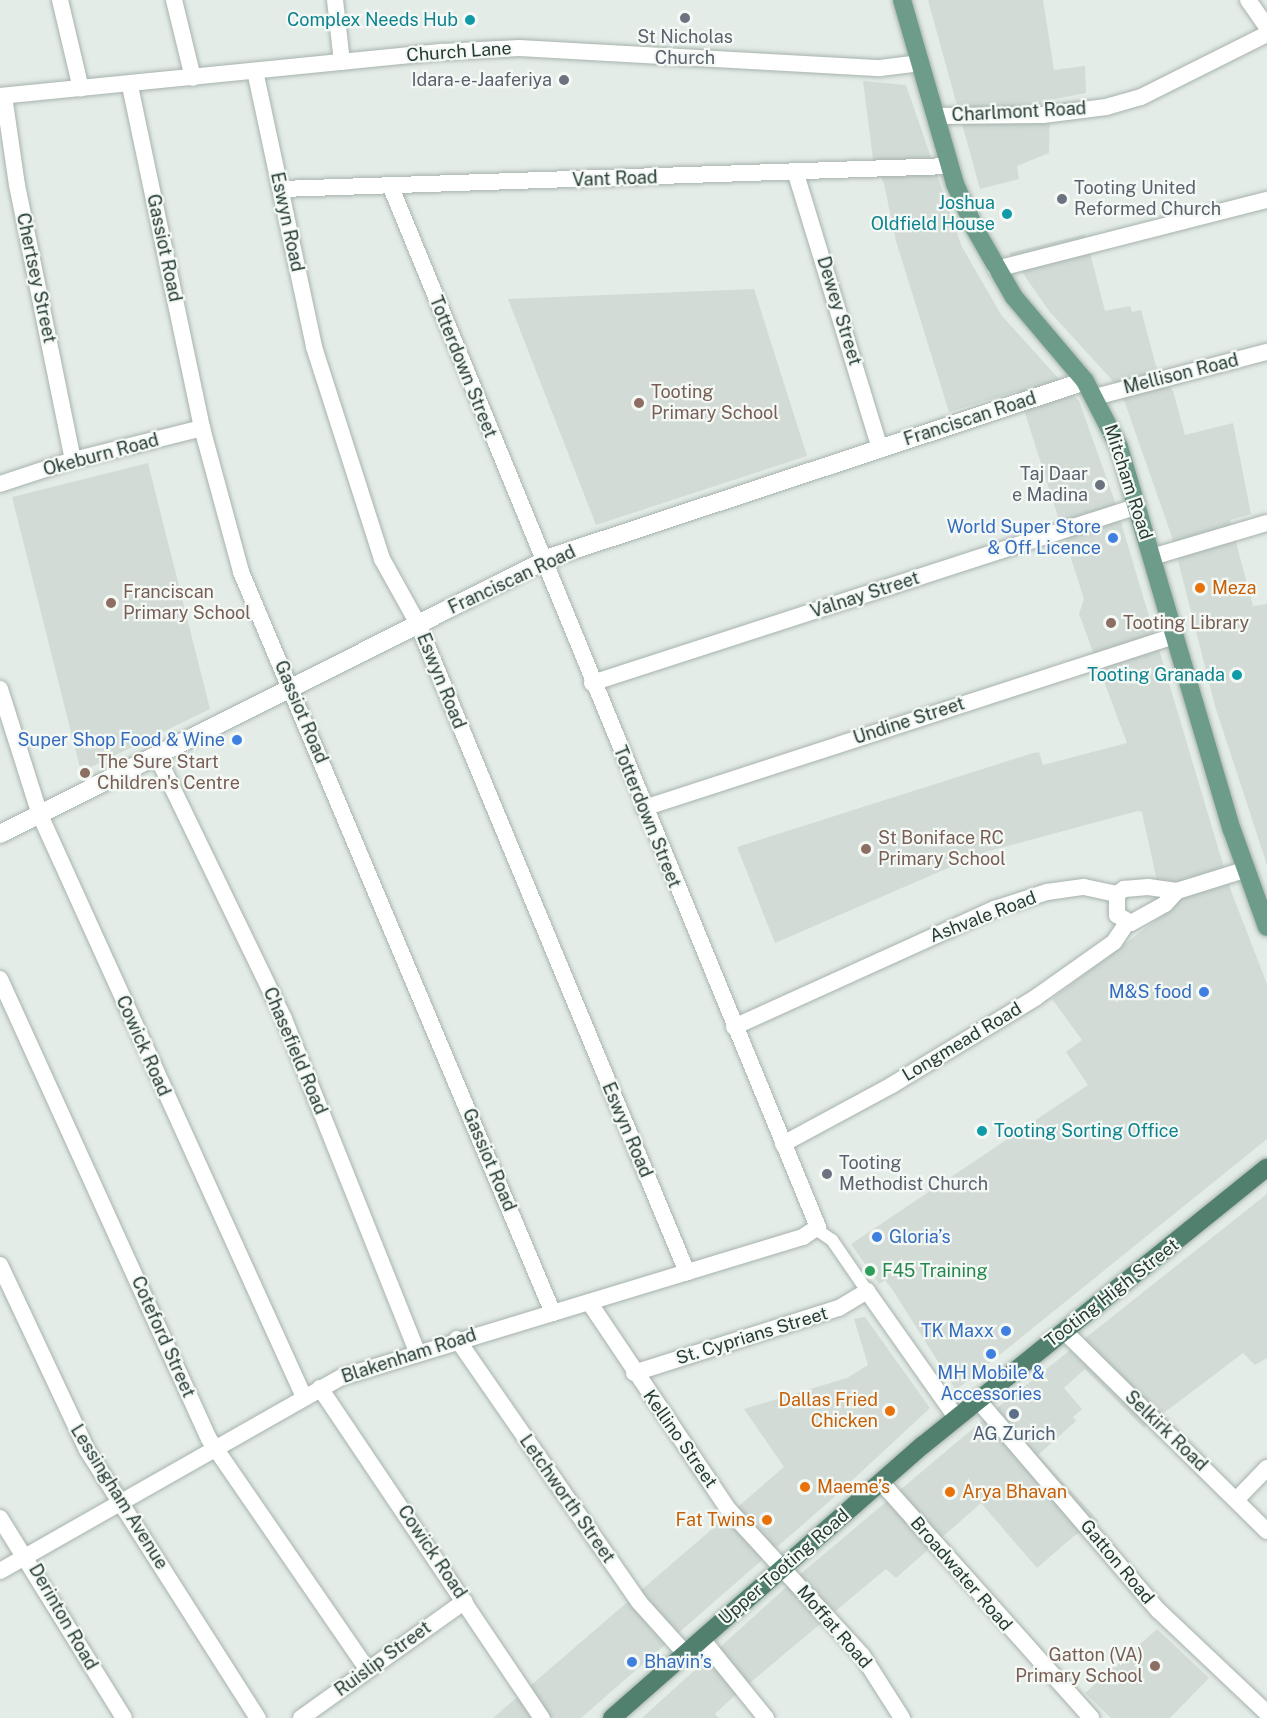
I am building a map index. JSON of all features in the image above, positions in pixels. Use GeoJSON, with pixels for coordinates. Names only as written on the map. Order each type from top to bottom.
{"type":"FeatureCollection","features":[{"type":"Feature","properties":{"kind":"highway","name":"Tooting High Street"},"geometry":{"type":"LineString","coordinates":[[956,1417],[1267,1167]]}},
{"type":"Feature","properties":{"kind":"highway","name":"Upper Tooting Road"},"geometry":{"type":"LineString","coordinates":[[612,1718],[956,1417]]}},
{"type":"Feature","properties":{"kind":"main road","name":"Mitcham Road"},"geometry":{"type":"LineString","coordinates":[[902,0],[950,166],[996,269],[1014,297],[1090,389],[1119,447],[1244,870],[1267,927]]}},
{"type":"Feature","properties":{"kind":"street"},"geometry":{"type":"LineString","coordinates":[[60,0],[81,89]]}},
{"type":"Feature","properties":{"kind":"street"},"geometry":{"type":"LineString","coordinates":[[174,0],[193,78]]}},
{"type":"Feature","properties":{"kind":"street"},"geometry":{"type":"LineString","coordinates":[[335,0],[342,62]]}},
{"type":"Feature","properties":{"kind":"street"},"geometry":{"type":"LineString","coordinates":[[1248,0],[1267,27]]}},
{"type":"Feature","properties":{"kind":"street","name":"Charlmont Road"},"geometry":{"type":"LineString","coordinates":[[935,116],[1043,115],[1106,107],[1141,97],[1267,34]]}},
{"type":"Feature","properties":{"kind":"street","name":"Church Lane"},"geometry":{"type":"LineString","coordinates":[[2,96],[130,86],[342,62],[519,48],[880,68],[919,63]]}},
{"type":"Feature","properties":{"kind":"street","name":"Eswyn Road"},"geometry":{"type":"LineString","coordinates":[[255,71],[314,347],[382,559],[418,624],[687,1272]]}},
{"type":"Feature","properties":{"kind":"street","name":"Gassiot Road"},"geometry":{"type":"LineString","coordinates":[[130,86],[202,428],[241,572],[292,688],[553,1313]]}},
{"type":"Feature","properties":{"kind":"street","name":"Chertsey Street"},"geometry":{"type":"LineString","coordinates":[[2,96],[16,185],[73,460]]}},
{"type":"Feature","properties":{"kind":"street","name":"Vant Road"},"geometry":{"type":"LineString","coordinates":[[281,189],[796,174],[950,166]]}},
{"type":"Feature","properties":{"kind":"street","name":"Dewey Street"},"geometry":{"type":"LineString","coordinates":[[796,174],[880,448]]}},
{"type":"Feature","properties":{"kind":"street","name":"Totterdown Street"},"geometry":{"type":"LineString","coordinates":[[390,185],[592,683],[817,1222],[816,1229]]}},
{"type":"Feature","properties":{"kind":"street"},"geometry":{"type":"LineString","coordinates":[[996,269],[1267,200]]}},
{"type":"Feature","properties":{"kind":"street","name":"Mellison Road"},"geometry":{"type":"LineString","coordinates":[[1090,389],[1267,352]]}},
{"type":"Feature","properties":{"kind":"street","name":"Franciscan Road"},"geometry":{"type":"LineString","coordinates":[[0,834],[542,561],[880,448],[1090,389]]}},
{"type":"Feature","properties":{"kind":"street","name":"Okeburn Road"},"geometry":{"type":"LineString","coordinates":[[0,483],[73,460],[202,428]]}},
{"type":"Feature","properties":{"kind":"street","name":"Valnay Street"},"geometry":{"type":"LineString","coordinates":[[592,683],[1138,507]]}},
{"type":"Feature","properties":{"kind":"street"},"geometry":{"type":"LineString","coordinates":[[1152,557],[1267,523]]}},
{"type":"Feature","properties":{"kind":"street","name":"Undine Street"},"geometry":{"type":"LineString","coordinates":[[644,808],[1174,636]]}},
{"type":"Feature","properties":{"kind":"street","name":"Cowick Road"},"geometry":{"type":"LineString","coordinates":[[0,689],[39,815],[303,1397]]}},
{"type":"Feature","properties":{"kind":"street","name":"Chasefield Road"},"geometry":{"type":"LineString","coordinates":[[157,756],[284,1019],[417,1352]]}},
{"type":"Feature","properties":{"kind":"street","name":"Ashvale Road"},"geometry":{"type":"LineString","coordinates":[[734,1026],[994,909],[1047,892],[1084,887],[1118,894],[1124,889],[1148,886],[1177,891],[1244,870]]}},
{"type":"Feature","properties":{"kind":"street","name":"Longmead Road"},"geometry":{"type":"LineString","coordinates":[[783,1144],[892,1085],[1035,998],[1114,942],[1127,923],[1165,904],[1177,891]]}},
{"type":"Feature","properties":{"kind":"street"},"geometry":{"type":"LineString","coordinates":[[1118,894],[1115,909],[1127,923]]}},
{"type":"Feature","properties":{"kind":"street","name":"Coteford Street"},"geometry":{"type":"LineString","coordinates":[[0,979],[215,1449],[368,1670]]}},
{"type":"Feature","properties":{"kind":"street"},"geometry":{"type":"LineString","coordinates":[[816,1229],[832,1240],[956,1417]]}},
{"type":"Feature","properties":{"kind":"street","name":"Blakenham Road"},"geometry":{"type":"LineString","coordinates":[[0,1571],[121,1504],[303,1397],[360,1370],[687,1272],[816,1229]]}},
{"type":"Feature","properties":{"kind":"street","name":"Lessingham Avenue"},"geometry":{"type":"LineString","coordinates":[[0,1265],[68,1413],[121,1504],[258,1718]]}},
{"type":"Feature","properties":{"kind":"street","name":"St. Cyprians Street"},"geometry":{"type":"LineString","coordinates":[[634,1373],[839,1308],[867,1292]]}},
{"type":"Feature","properties":{"kind":"street","name":"Kellino Street"},"geometry":{"type":"LineString","coordinates":[[589,1302],[634,1373],[728,1509],[782,1569]]}},
{"type":"Feature","properties":{"kind":"street","name":"Selkirk Road"},"geometry":{"type":"LineString","coordinates":[[1064,1331],[1267,1531]]}},
{"type":"Feature","properties":{"kind":"street","name":"Letchworth Street"},"geometry":{"type":"LineString","coordinates":[[457,1340],[639,1602],[685,1653]]}},
{"type":"Feature","properties":{"kind":"street","name":"Cowick Road"},"geometry":{"type":"LineString","coordinates":[[320,1388],[542,1718]]}},
{"type":"Feature","properties":{"kind":"street","name":"Gatton Road"},"geometry":{"type":"LineString","coordinates":[[977,1399],[1159,1611],[1267,1713]]}},
{"type":"Feature","properties":{"kind":"street"},"geometry":{"type":"LineString","coordinates":[[1236,1500],[1267,1468]]}},
{"type":"Feature","properties":{"kind":"street","name":"Broadwater Road"},"geometry":{"type":"LineString","coordinates":[[881,1482],[1091,1718]]}},
{"type":"Feature","properties":{"kind":"street","name":"Derinton Road"},"geometry":{"type":"LineString","coordinates":[[0,1518],[27,1555],[124,1718]]}},
{"type":"Feature","properties":{"kind":"street","name":"Moffat Road"},"geometry":{"type":"LineString","coordinates":[[782,1569],[862,1655],[902,1718]]}},
{"type":"Feature","properties":{"kind":"street","name":"Ruislip Street"},"geometry":{"type":"LineString","coordinates":[[301,1718],[465,1601]]}},
{"type":"Feature","properties":{"kind":"street"},"geometry":{"type":"LineString","coordinates":[[702,1639],[766,1718]]}},
{"type":"Feature","properties":{"kind":"shaded area"},"geometry":{"type":"Polygon","coordinates":[[[928,0],[1043,0],[1054,70],[1085,66],[1086,93],[1050,100],[1049,153],[1017,166],[1019,179],[980,189],[928,0]]]}},
{"type":"Feature","properties":{"kind":"shaded area"},"geometry":{"type":"Polygon","coordinates":[[[863,81],[906,85],[962,247],[1002,316],[1079,401],[1114,499],[1231,891],[1267,984],[1267,1139],[956,1390],[892,1289],[885,1280],[879,1284],[851,1244],[1088,1085],[1066,1052],[1082,1040],[1052,999],[1164,914],[1142,812],[1138,811],[985,852],[775,943],[737,847],[1033,753],[1039,752],[1043,765],[1127,743],[1079,614],[1084,599],[1018,391],[949,412],[896,241],[884,184],[873,159],[863,81]]]}},
{"type":"Feature","properties":{"kind":"shaded area"},"geometry":{"type":"Polygon","coordinates":[[[1085,234],[1105,311],[1130,306],[1132,312],[1141,310],[1156,366],[1173,391],[1185,435],[1233,423],[1251,514],[1230,520],[1253,606],[1267,604],[1267,865],[1215,706],[1172,537],[1125,403],[1111,379],[1049,311],[1009,253],[1085,234]]]}},
{"type":"Feature","properties":{"kind":"shaded area","name":"Tooting Primary School"},"geometry":{"type":"Polygon","coordinates":[[[754,289],[807,456],[596,525],[508,299],[754,289]]]}},
{"type":"Feature","properties":{"kind":"shaded area","name":"Franciscan Primary School"},"geometry":{"type":"Polygon","coordinates":[[[148,463],[210,709],[81,772],[12,497],[148,463]]]}},
{"type":"Feature","properties":{"kind":"shaded area"},"geometry":{"type":"Polygon","coordinates":[[[1267,1194],[1267,1358],[1255,1365],[1243,1353],[1144,1428],[1085,1369],[1064,1388],[1082,1409],[1073,1417],[1076,1421],[1038,1455],[1099,1521],[1074,1536],[1037,1568],[981,1503],[896,1578],[886,1569],[875,1578],[732,1698],[715,1714],[719,1718],[642,1718],[804,1571],[1002,1404],[1267,1194]]]}},
{"type":"Feature","properties":{"kind":"shaded area"},"geometry":{"type":"Polygon","coordinates":[[[865,1317],[930,1408],[832,1499],[581,1718],[493,1718],[784,1467],[744,1409],[847,1378],[868,1365],[854,1319],[865,1317]]]}},
{"type":"Feature","properties":{"kind":"shaded area","name":"Gatton (VA) Primary School"},"geometry":{"type":"Polygon","coordinates":[[[1157,1629],[1209,1678],[1170,1718],[1111,1718],[1085,1693],[1157,1629]]]}},
{"type":"Feature","properties":{"kind":"place","name":"St Nicholas Church"},"geometry":{"type":"Point","coordinates":[685,18]}},
{"type":"Feature","properties":{"kind":"place","name":"Complex Needs Hub"},"geometry":{"type":"Point","coordinates":[470,20]}},
{"type":"Feature","properties":{"kind":"place","name":"Idara-e-Jaaferiya"},"geometry":{"type":"Point","coordinates":[564,80]}},
{"type":"Feature","properties":{"kind":"place","name":"Tooting United Reformed Church"},"geometry":{"type":"Point","coordinates":[1062,199]}},
{"type":"Feature","properties":{"kind":"place","name":"Joshua Oldfield House"},"geometry":{"type":"Point","coordinates":[1007,214]}},
{"type":"Feature","properties":{"kind":"place","name":"Tooting Primary School"},"geometry":{"type":"Point","coordinates":[639,403]}},
{"type":"Feature","properties":{"kind":"place","name":"Taj Daar e Madina"},"geometry":{"type":"Point","coordinates":[1100,485]}},
{"type":"Feature","properties":{"kind":"place","name":"World Super Store & Off Licence"},"geometry":{"type":"Point","coordinates":[1113,538]}},
{"type":"Feature","properties":{"kind":"place","name":"Meza"},"geometry":{"type":"Point","coordinates":[1200,588]}},
{"type":"Feature","properties":{"kind":"place","name":"Franciscan Primary School"},"geometry":{"type":"Point","coordinates":[111,603]}},
{"type":"Feature","properties":{"kind":"place","name":"Tooting Library"},"geometry":{"type":"Point","coordinates":[1111,623]}},
{"type":"Feature","properties":{"kind":"place","name":"Tooting Granada"},"geometry":{"type":"Point","coordinates":[1237,675]}},
{"type":"Feature","properties":{"kind":"place","name":"Super Shop Food & Wine"},"geometry":{"type":"Point","coordinates":[237,740]}},
{"type":"Feature","properties":{"kind":"place","name":"The Sure Start Children's Centre"},"geometry":{"type":"Point","coordinates":[85,773]}},
{"type":"Feature","properties":{"kind":"place","name":"St Boniface RC Primary School"},"geometry":{"type":"Point","coordinates":[866,849]}},
{"type":"Feature","properties":{"kind":"place","name":"M&S food"},"geometry":{"type":"Point","coordinates":[1204,992]}},
{"type":"Feature","properties":{"kind":"place","name":"Tooting Sorting Office"},"geometry":{"type":"Point","coordinates":[982,1131]}},
{"type":"Feature","properties":{"kind":"place","name":"Tooting Methodist Church"},"geometry":{"type":"Point","coordinates":[827,1174]}},
{"type":"Feature","properties":{"kind":"place","name":"Gloria’s"},"geometry":{"type":"Point","coordinates":[877,1237]}},
{"type":"Feature","properties":{"kind":"place","name":"F45 Training"},"geometry":{"type":"Point","coordinates":[870,1271]}},
{"type":"Feature","properties":{"kind":"place","name":"TK Maxx"},"geometry":{"type":"Point","coordinates":[1006,1331]}},
{"type":"Feature","properties":{"kind":"place","name":"MH Mobile & Accessories"},"geometry":{"type":"Point","coordinates":[991,1354]}},
{"type":"Feature","properties":{"kind":"place","name":"Dallas Fried Chicken"},"geometry":{"type":"Point","coordinates":[890,1411]}},
{"type":"Feature","properties":{"kind":"place","name":"AG Zurich"},"geometry":{"type":"Point","coordinates":[1014,1414]}},
{"type":"Feature","properties":{"kind":"place","name":"Maeme’s"},"geometry":{"type":"Point","coordinates":[805,1487]}},
{"type":"Feature","properties":{"kind":"place","name":"Arya Bhavan"},"geometry":{"type":"Point","coordinates":[950,1492]}},
{"type":"Feature","properties":{"kind":"place","name":"Fat Twins"},"geometry":{"type":"Point","coordinates":[767,1520]}},
{"type":"Feature","properties":{"kind":"place","name":"Bhavin’s"},"geometry":{"type":"Point","coordinates":[632,1662]}},
{"type":"Feature","properties":{"kind":"place","name":"Gatton (VA) Primary School"},"geometry":{"type":"Point","coordinates":[1155,1666]}}]}
